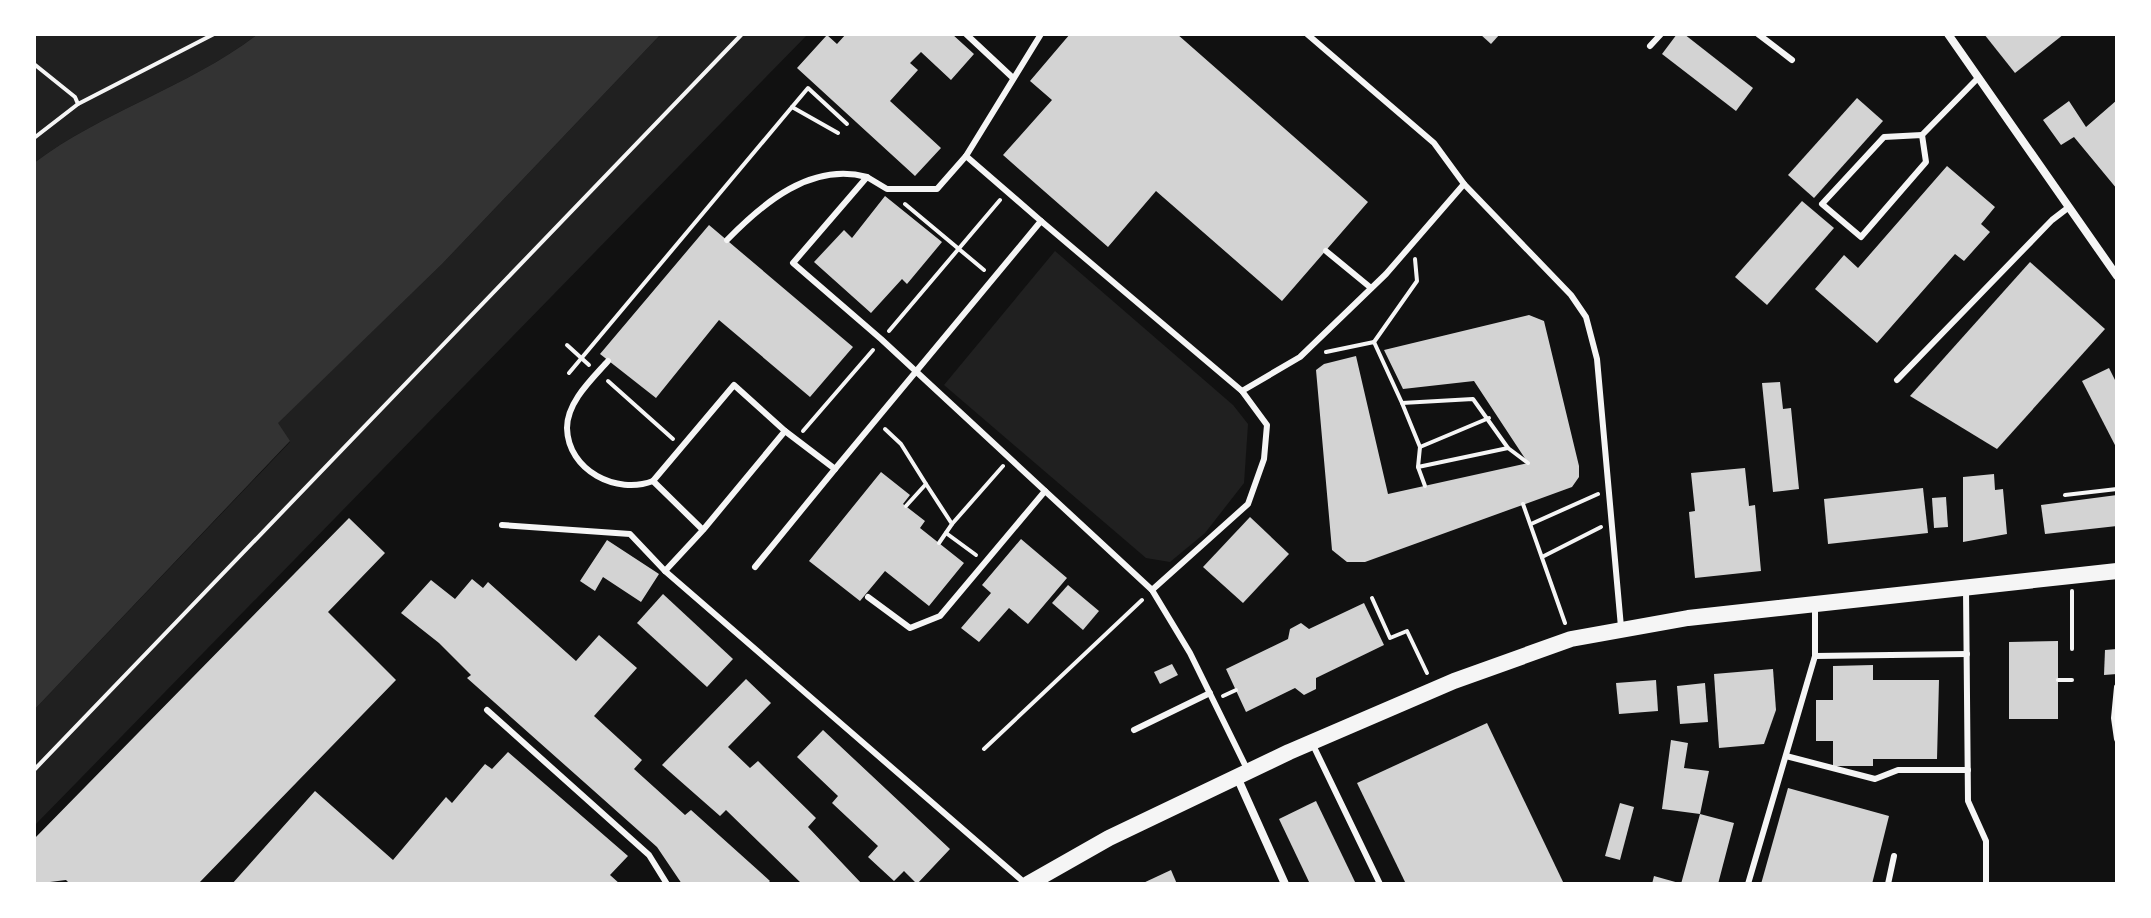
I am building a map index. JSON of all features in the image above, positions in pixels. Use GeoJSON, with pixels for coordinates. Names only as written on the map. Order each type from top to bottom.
{"type":"FeatureCollection","features":[{"type":"Feature","properties":{"kind":"main road"},"geometry":{"type":"LineString","coordinates":[[1029,884],[1109,838],[1311,742],[1435,689],[1571,639],[1621,627],[2117,571]]}},
{"type":"Feature","properties":{"kind":"street"},"geometry":{"type":"LineString","coordinates":[[1948,34],[2117,276]]}},
{"type":"Feature","properties":{"kind":"street"},"geometry":{"type":"LineString","coordinates":[[1243,774],[1285,884]]}},
{"type":"Feature","properties":{"kind":"lane"},"geometry":{"type":"LineString","coordinates":[[966,34],[1013,78]]}},
{"type":"Feature","properties":{"kind":"lane"},"geometry":{"type":"LineString","coordinates":[[727,240],[758,209],[793,187],[821,176],[849,172],[867,177],[887,189],[937,189],[966,156],[1041,34]]}},
{"type":"Feature","properties":{"kind":"lane"},"geometry":{"type":"LineString","coordinates":[[1307,34],[1434,143],[1464,184],[1571,295],[1586,317],[1597,359],[1621,627]]}},
{"type":"Feature","properties":{"kind":"lane"},"geometry":{"type":"LineString","coordinates":[[1650,46],[1661,34]]}},
{"type":"Feature","properties":{"kind":"lane"},"geometry":{"type":"LineString","coordinates":[[1758,34],[1792,60]]}},
{"type":"Feature","properties":{"kind":"lane"},"geometry":{"type":"LineString","coordinates":[[1922,135],[1926,162],[1861,237],[1822,204],[1884,137],[1922,135],[1978,78]]}},
{"type":"Feature","properties":{"kind":"lane"},"geometry":{"type":"LineString","coordinates":[[966,156],[1242,391],[1267,425],[1264,459],[1248,504],[1152,590]]}},
{"type":"Feature","properties":{"kind":"lane"},"geometry":{"type":"LineString","coordinates":[[867,177],[793,263],[881,339],[1008,460],[1152,590],[1210,693],[1243,774]]}},
{"type":"Feature","properties":{"kind":"lane"},"geometry":{"type":"LineString","coordinates":[[1242,391],[1300,357],[1371,288],[1464,184]]}},
{"type":"Feature","properties":{"kind":"lane"},"geometry":{"type":"LineString","coordinates":[[1897,380],[2052,220],[2069,207]]}},
{"type":"Feature","properties":{"kind":"lane"},"geometry":{"type":"LineString","coordinates":[[755,567],[1041,221]]}},
{"type":"Feature","properties":{"kind":"lane"},"geometry":{"type":"LineString","coordinates":[[1326,251],[1371,288]]}},
{"type":"Feature","properties":{"kind":"lane"},"geometry":{"type":"LineString","coordinates":[[608,361],[576,398],[567,427],[575,457],[603,481],[637,487],[653,481],[734,385],[785,431],[835,469]]}},
{"type":"Feature","properties":{"kind":"lane"},"geometry":{"type":"LineString","coordinates":[[665,571],[785,431]]}},
{"type":"Feature","properties":{"kind":"lane"},"geometry":{"type":"LineString","coordinates":[[653,481],[703,530]]}},
{"type":"Feature","properties":{"kind":"lane"},"geometry":{"type":"LineString","coordinates":[[868,597],[910,628],[940,616],[1045,491]]}},
{"type":"Feature","properties":{"kind":"lane"},"geometry":{"type":"LineString","coordinates":[[502,525],[630,534],[665,571],[1029,884]]}},
{"type":"Feature","properties":{"kind":"lane"},"geometry":{"type":"LineString","coordinates":[[1966,590],[1968,801],[1986,841],[1986,884]]}},
{"type":"Feature","properties":{"kind":"lane"},"geometry":{"type":"LineString","coordinates":[[1748,884],[1815,656],[1815,606]]}},
{"type":"Feature","properties":{"kind":"lane"},"geometry":{"type":"LineString","coordinates":[[1815,656],[1967,654]]}},
{"type":"Feature","properties":{"kind":"lane"},"geometry":{"type":"LineString","coordinates":[[2117,687],[2114,718],[2117,739]]}},
{"type":"Feature","properties":{"kind":"lane"},"geometry":{"type":"LineString","coordinates":[[1134,730],[1210,693]]}},
{"type":"Feature","properties":{"kind":"lane"},"geometry":{"type":"LineString","coordinates":[[487,710],[649,855],[667,884]]}},
{"type":"Feature","properties":{"kind":"lane"},"geometry":{"type":"LineString","coordinates":[[1311,742],[1380,884]]}},
{"type":"Feature","properties":{"kind":"lane"},"geometry":{"type":"LineString","coordinates":[[1786,756],[1875,779],[1898,770],[1968,770]]}},
{"type":"Feature","properties":{"kind":"lane"},"geometry":{"type":"LineString","coordinates":[[1888,884],[1894,856]]}},
{"type":"Feature","properties":{"kind":"path"},"geometry":{"type":"LineString","coordinates":[[34,770],[742,34]]}},
{"type":"Feature","properties":{"kind":"path"},"geometry":{"type":"LineString","coordinates":[[34,138],[78,104],[210,35]]}},
{"type":"Feature","properties":{"kind":"path"},"geometry":{"type":"LineString","coordinates":[[34,64],[75,97],[78,104]]}},
{"type":"Feature","properties":{"kind":"path"},"geometry":{"type":"LineString","coordinates":[[569,373],[808,88],[847,124]]}},
{"type":"Feature","properties":{"kind":"path"},"geometry":{"type":"LineString","coordinates":[[792,107],[838,133]]}},
{"type":"Feature","properties":{"kind":"path"},"geometry":{"type":"LineString","coordinates":[[887,189],[992,277]]}},
{"type":"Feature","properties":{"kind":"path"},"geometry":{"type":"LineString","coordinates":[[796,439],[1007,192]]}},
{"type":"Feature","properties":{"kind":"path"},"geometry":{"type":"LineString","coordinates":[[1300,357],[1374,342],[1417,281],[1417,263],[1409,247]]}},
{"type":"Feature","properties":{"kind":"path"},"geometry":{"type":"LineString","coordinates":[[1374,342],[1420,447],[1418,467],[1425,486]]}},
{"type":"Feature","properties":{"kind":"path"},"geometry":{"type":"LineString","coordinates":[[567,345],[593,368]]}},
{"type":"Feature","properties":{"kind":"path"},"geometry":{"type":"LineString","coordinates":[[604,378],[682,446]]}},
{"type":"Feature","properties":{"kind":"path"},"geometry":{"type":"LineString","coordinates":[[1402,403],[1473,399],[1490,418],[1508,448],[1528,463]]}},
{"type":"Feature","properties":{"kind":"path"},"geometry":{"type":"LineString","coordinates":[[1420,447],[1490,418]]}},
{"type":"Feature","properties":{"kind":"path"},"geometry":{"type":"LineString","coordinates":[[874,420],[901,444],[952,524]]}},
{"type":"Feature","properties":{"kind":"path"},"geometry":{"type":"LineString","coordinates":[[1418,467],[1508,448]]}},
{"type":"Feature","properties":{"kind":"path"},"geometry":{"type":"LineString","coordinates":[[939,543],[1008,460]]}},
{"type":"Feature","properties":{"kind":"path"},"geometry":{"type":"LineString","coordinates":[[906,506],[926,484]]}},
{"type":"Feature","properties":{"kind":"path"},"geometry":{"type":"LineString","coordinates":[[1531,524],[1608,489]]}},
{"type":"Feature","properties":{"kind":"path"},"geometry":{"type":"LineString","coordinates":[[2065,495],[2117,489]]}},
{"type":"Feature","properties":{"kind":"path"},"geometry":{"type":"LineString","coordinates":[[1523,504],[1571,639]]}},
{"type":"Feature","properties":{"kind":"path"},"geometry":{"type":"LineString","coordinates":[[1542,557],[1611,522]]}},
{"type":"Feature","properties":{"kind":"path"},"geometry":{"type":"LineString","coordinates":[[946,533],[985,563]]}},
{"type":"Feature","properties":{"kind":"path"},"geometry":{"type":"LineString","coordinates":[[2072,577],[2072,649]]}},
{"type":"Feature","properties":{"kind":"path"},"geometry":{"type":"LineString","coordinates":[[984,749],[1152,590]]}},
{"type":"Feature","properties":{"kind":"path"},"geometry":{"type":"LineString","coordinates":[[1372,598],[1390,638],[1407,631],[1435,689]]}},
{"type":"Feature","properties":{"kind":"path"},"geometry":{"type":"LineString","coordinates":[[1376,627],[1384,623]]}},
{"type":"Feature","properties":{"kind":"path"},"geometry":{"type":"LineString","coordinates":[[2058,680],[2072,680]]}},
{"type":"Feature","properties":{"kind":"shaded area"},"geometry":{"type":"Polygon","coordinates":[[[34,34],[258,34],[204,69],[88,128],[34,163],[34,34]]]}},
{"type":"Feature","properties":{"kind":"shaded area"},"geometry":{"type":"Polygon","coordinates":[[[258,34],[661,34],[442,264],[278,423],[290,441],[34,710],[34,163],[88,128],[204,69],[258,34]]]}},
{"type":"Feature","properties":{"kind":"shaded area"},"geometry":{"type":"Polygon","coordinates":[[[661,34],[808,34],[34,826],[34,710],[290,442],[277,423],[442,264],[661,34]]]}},
{"type":"Feature","properties":{"kind":"shaded area"},"geometry":{"type":"Polygon","coordinates":[[[1055,251],[1233,405],[1248,424],[1244,483],[1205,533],[1170,562],[1146,558],[944,385],[1055,251]]]}},
{"type":"Feature","properties":{"kind":"building"},"geometry":{"type":"Polygon","coordinates":[[[846,34],[952,34],[974,54],[951,80],[921,52],[910,63],[918,70],[890,101],[941,148],[915,176],[797,68],[827,35],[837,44],[846,34]]]}},
{"type":"Feature","properties":{"kind":"building"},"geometry":{"type":"Polygon","coordinates":[[[1070,34],[1177,34],[1368,202],[1282,301],[1156,191],[1108,247],[1003,155],[1052,100],[1030,81],[1070,34]]]}},
{"type":"Feature","properties":{"kind":"building"},"geometry":{"type":"Polygon","coordinates":[[[1480,34],[1500,34],[1491,44],[1480,34]]]}},
{"type":"Feature","properties":{"kind":"building"},"geometry":{"type":"Polygon","coordinates":[[[1677,34],[1684,34],[1753,88],[1736,111],[1662,54],[1677,34]]]}},
{"type":"Feature","properties":{"kind":"building"},"geometry":{"type":"Polygon","coordinates":[[[1984,34],[2064,34],[2015,73],[1984,34]]]}},
{"type":"Feature","properties":{"kind":"building"},"geometry":{"type":"Polygon","coordinates":[[[1857,98],[1883,121],[1814,198],[1788,175],[1857,98]]]}},
{"type":"Feature","properties":{"kind":"building"},"geometry":{"type":"Polygon","coordinates":[[[2117,100],[2117,189],[2074,137],[2061,145],[2043,120],[2069,101],[2086,127],[2117,100]]]}},
{"type":"Feature","properties":{"kind":"building"},"geometry":{"type":"Polygon","coordinates":[[[1947,166],[1995,207],[1981,224],[1990,232],[1964,261],[1955,254],[1877,343],[1815,289],[1844,255],[1858,268],[1947,166]]]}},
{"type":"Feature","properties":{"kind":"building"},"geometry":{"type":"Polygon","coordinates":[[[885,196],[942,242],[907,284],[902,279],[871,313],[814,262],[844,230],[852,238],[885,196]]]}},
{"type":"Feature","properties":{"kind":"building"},"geometry":{"type":"Polygon","coordinates":[[[1802,201],[1834,228],[1767,305],[1735,277],[1802,201]]]}},
{"type":"Feature","properties":{"kind":"building"},"geometry":{"type":"Polygon","coordinates":[[[709,225],[853,347],[810,397],[719,320],[656,398],[600,354],[709,225]]]}},
{"type":"Feature","properties":{"kind":"building"},"geometry":{"type":"Polygon","coordinates":[[[2030,262],[2105,329],[1997,449],[1910,396],[2030,262]]]}},
{"type":"Feature","properties":{"kind":"building"},"geometry":{"type":"Polygon","coordinates":[[[1529,315],[1544,321],[1579,466],[1579,477],[1572,487],[1365,562],[1347,562],[1332,550],[1316,370],[1324,364],[1356,356],[1388,494],[1528,463],[1474,381],[1403,389],[1384,350],[1529,315]]]}},
{"type":"Feature","properties":{"kind":"building"},"geometry":{"type":"Polygon","coordinates":[[[2109,368],[2117,384],[2117,449],[2082,381],[2109,368]]]}},
{"type":"Feature","properties":{"kind":"building"},"geometry":{"type":"Polygon","coordinates":[[[1780,382],[1783,409],[1791,408],[1799,489],[1773,492],[1762,383],[1780,382]]]}},
{"type":"Feature","properties":{"kind":"building"},"geometry":{"type":"Polygon","coordinates":[[[1745,468],[1749,506],[1755,505],[1761,571],[1695,578],[1689,512],[1695,511],[1691,473],[1745,468]]]}},
{"type":"Feature","properties":{"kind":"building"},"geometry":{"type":"Polygon","coordinates":[[[881,472],[910,495],[903,504],[925,521],[920,528],[964,563],[929,606],[885,571],[860,601],[809,561],[881,472]]]}},
{"type":"Feature","properties":{"kind":"building"},"geometry":{"type":"Polygon","coordinates":[[[1994,474],[1995,490],[2003,489],[2007,534],[1963,542],[1963,477],[1994,474]]]}},
{"type":"Feature","properties":{"kind":"building"},"geometry":{"type":"Polygon","coordinates":[[[1923,488],[1928,533],[1828,544],[1824,499],[1923,488]]]}},
{"type":"Feature","properties":{"kind":"building"},"geometry":{"type":"Polygon","coordinates":[[[2117,495],[2117,526],[2045,534],[2041,505],[2117,495]]]}},
{"type":"Feature","properties":{"kind":"building"},"geometry":{"type":"Polygon","coordinates":[[[1946,497],[1948,527],[1934,528],[1932,498],[1946,497]]]}},
{"type":"Feature","properties":{"kind":"building"},"geometry":{"type":"Polygon","coordinates":[[[1250,517],[1289,554],[1243,603],[1203,567],[1250,517]]]}},
{"type":"Feature","properties":{"kind":"building"},"geometry":{"type":"Polygon","coordinates":[[[349,518],[385,553],[328,612],[396,680],[198,884],[70,884],[66,880],[34,884],[34,839],[349,518]]]}},
{"type":"Feature","properties":{"kind":"building"},"geometry":{"type":"Polygon","coordinates":[[[1021,539],[1067,578],[1028,624],[1009,608],[979,642],[961,628],[991,593],[982,585],[1021,539]]]}},
{"type":"Feature","properties":{"kind":"building"},"geometry":{"type":"Polygon","coordinates":[[[607,540],[659,574],[641,602],[603,577],[595,591],[580,581],[607,540]]]}},
{"type":"Feature","properties":{"kind":"building"},"geometry":{"type":"Polygon","coordinates":[[[472,579],[483,588],[488,582],[576,661],[599,635],[637,668],[594,716],[642,760],[634,769],[685,815],[691,810],[770,881],[767,884],[682,884],[657,847],[467,678],[471,675],[439,643],[401,613],[431,580],[455,599],[472,579]]]}},
{"type":"Feature","properties":{"kind":"building"},"geometry":{"type":"Polygon","coordinates":[[[1068,585],[1099,611],[1083,630],[1052,603],[1068,585]]]}},
{"type":"Feature","properties":{"kind":"building"},"geometry":{"type":"Polygon","coordinates":[[[663,594],[733,659],[707,687],[637,623],[663,594]]]}},
{"type":"Feature","properties":{"kind":"building"},"geometry":{"type":"Polygon","coordinates":[[[1364,603],[1384,645],[1316,678],[1316,689],[1304,695],[1295,688],[1246,712],[1226,669],[1288,639],[1290,629],[1301,623],[1309,629],[1364,603]]]}},
{"type":"Feature","properties":{"kind":"building"},"geometry":{"type":"Polygon","coordinates":[[[2058,641],[2058,719],[2009,719],[2009,642],[2058,641]]]}},
{"type":"Feature","properties":{"kind":"building"},"geometry":{"type":"Polygon","coordinates":[[[2117,649],[2117,674],[2104,675],[2105,650],[2117,649]]]}},
{"type":"Feature","properties":{"kind":"building"},"geometry":{"type":"Polygon","coordinates":[[[1172,664],[1178,675],[1160,684],[1154,672],[1172,664]]]}},
{"type":"Feature","properties":{"kind":"building"},"geometry":{"type":"Polygon","coordinates":[[[1873,665],[1873,680],[1939,680],[1937,759],[1873,759],[1873,766],[1833,766],[1833,741],[1816,741],[1816,700],[1833,700],[1833,666],[1873,665]]]}},
{"type":"Feature","properties":{"kind":"building"},"geometry":{"type":"Polygon","coordinates":[[[1773,669],[1776,710],[1764,744],[1719,748],[1714,674],[1773,669]]]}},
{"type":"Feature","properties":{"kind":"building"},"geometry":{"type":"Polygon","coordinates":[[[746,679],[771,703],[728,747],[750,768],[758,761],[816,818],[808,827],[862,884],[802,884],[726,810],[720,816],[662,765],[746,679]]]}},
{"type":"Feature","properties":{"kind":"building"},"geometry":{"type":"Polygon","coordinates":[[[1656,680],[1658,711],[1619,714],[1616,683],[1656,680]]]}},
{"type":"Feature","properties":{"kind":"building"},"geometry":{"type":"Polygon","coordinates":[[[1705,683],[1708,722],[1680,724],[1677,686],[1705,683]]]}},
{"type":"Feature","properties":{"kind":"building"},"geometry":{"type":"Polygon","coordinates":[[[1487,723],[1564,884],[1406,884],[1357,783],[1487,723]]]}},
{"type":"Feature","properties":{"kind":"building"},"geometry":{"type":"Polygon","coordinates":[[[823,730],[950,849],[917,884],[904,871],[894,881],[868,857],[878,846],[832,803],[838,796],[797,757],[823,730]]]}},
{"type":"Feature","properties":{"kind":"building"},"geometry":{"type":"Polygon","coordinates":[[[1671,740],[1688,743],[1684,768],[1709,771],[1700,814],[1662,809],[1671,740]]]}},
{"type":"Feature","properties":{"kind":"building"},"geometry":{"type":"Polygon","coordinates":[[[508,752],[628,856],[610,875],[620,884],[232,884],[315,791],[393,860],[446,797],[452,803],[485,764],[492,769],[508,752]]]}},
{"type":"Feature","properties":{"kind":"building"},"geometry":{"type":"Polygon","coordinates":[[[1788,788],[1889,816],[1872,884],[1761,884],[1788,788]]]}},
{"type":"Feature","properties":{"kind":"building"},"geometry":{"type":"Polygon","coordinates":[[[1316,801],[1356,884],[1310,884],[1279,819],[1316,801]]]}},
{"type":"Feature","properties":{"kind":"building"},"geometry":{"type":"Polygon","coordinates":[[[1620,803],[1634,807],[1620,860],[1605,856],[1620,803]]]}},
{"type":"Feature","properties":{"kind":"building"},"geometry":{"type":"Polygon","coordinates":[[[1700,814],[1734,823],[1718,884],[1681,884],[1700,814]]]}},
{"type":"Feature","properties":{"kind":"building"},"geometry":{"type":"Polygon","coordinates":[[[1171,870],[1177,884],[1141,884],[1171,870]]]}},
{"type":"Feature","properties":{"kind":"building"},"geometry":{"type":"Polygon","coordinates":[[[1654,876],[1679,883],[1679,884],[1652,884],[1654,876]]]}}]}
